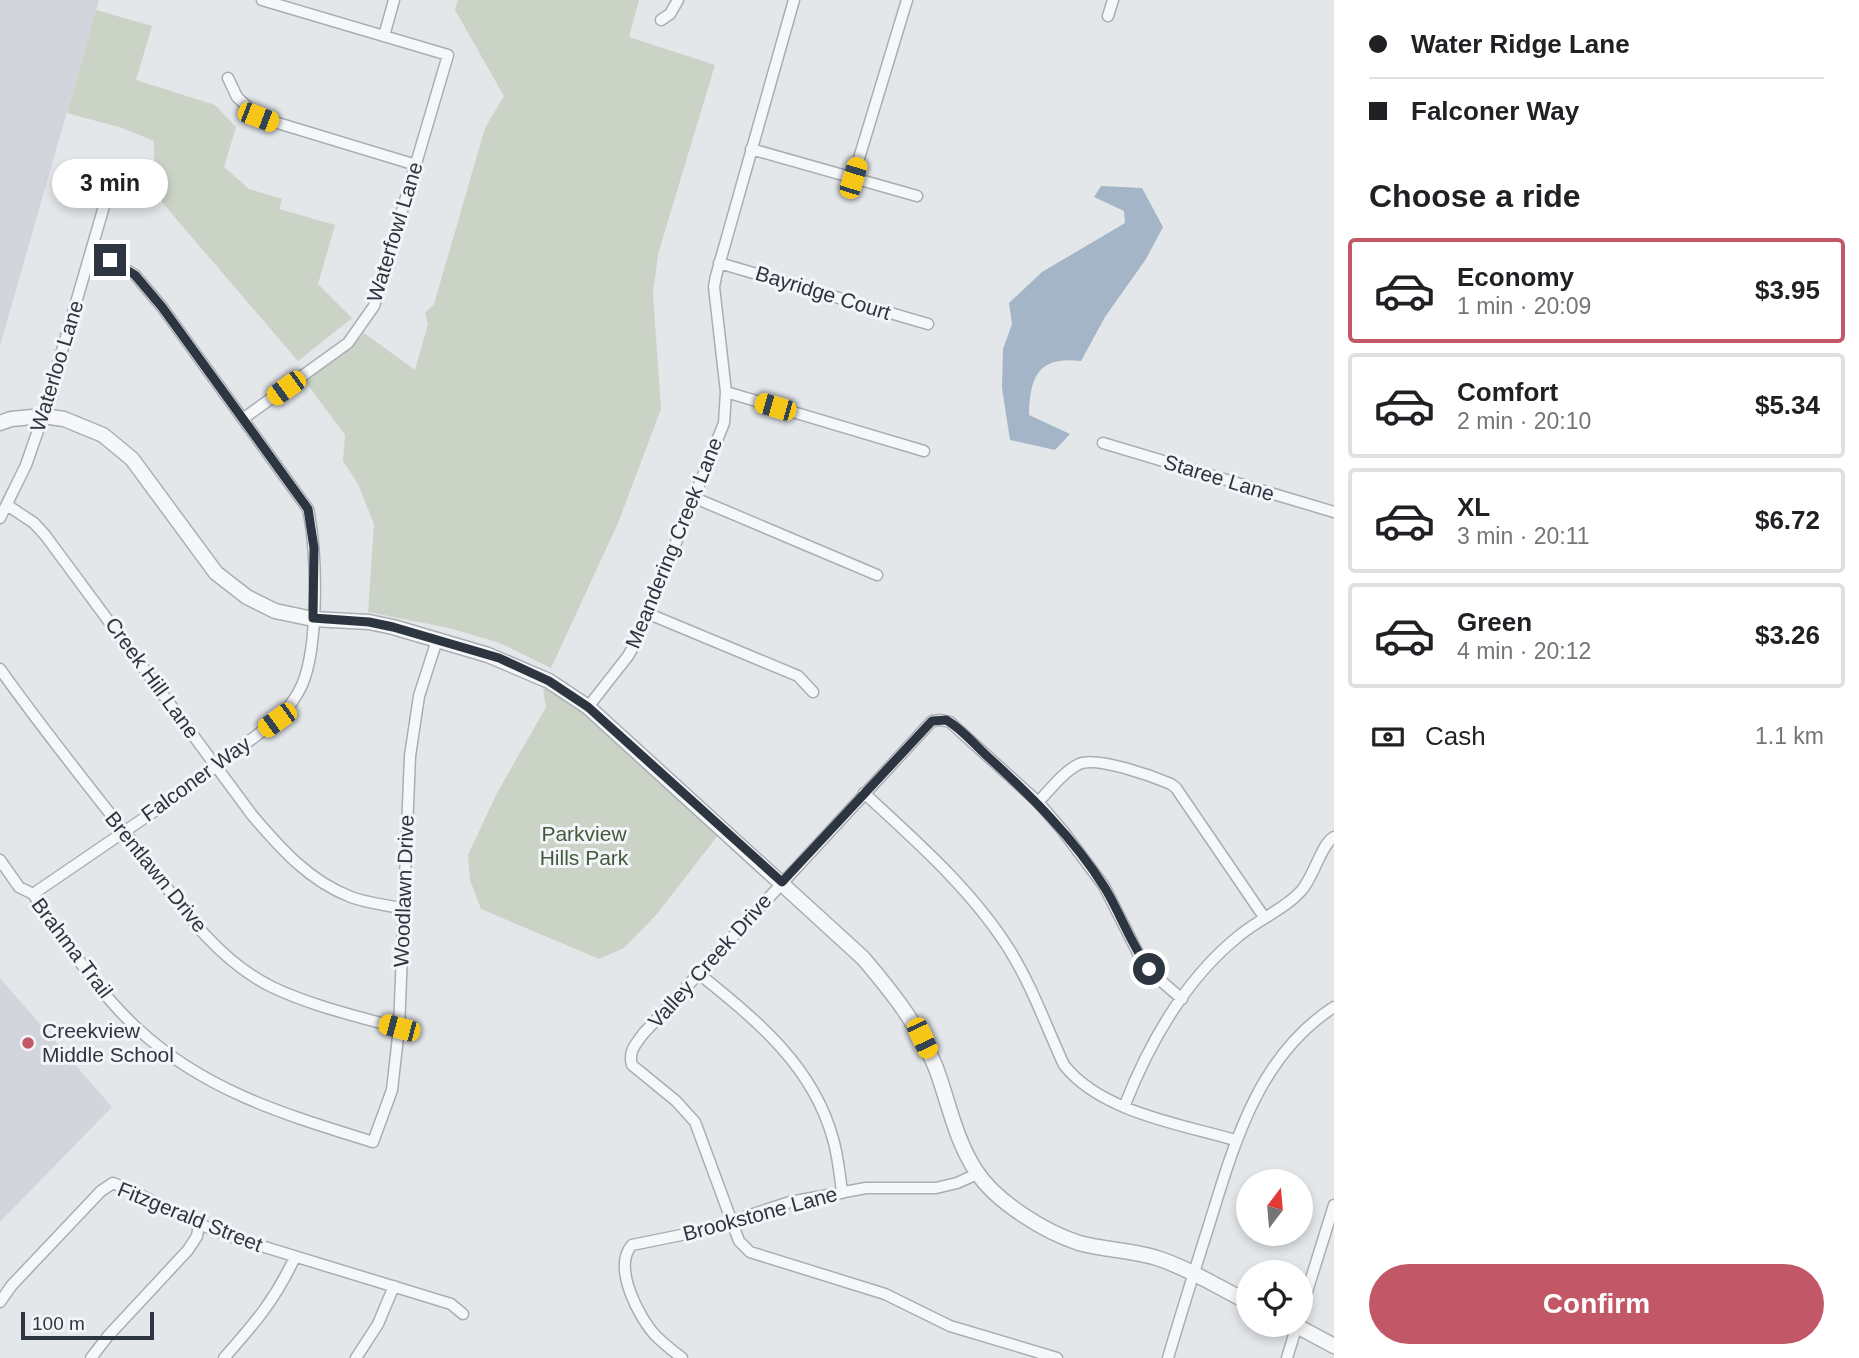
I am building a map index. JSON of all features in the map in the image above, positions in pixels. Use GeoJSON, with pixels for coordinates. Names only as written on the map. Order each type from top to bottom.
{"type":"FeatureCollection","features":[{"type":"Feature","properties":{"kind":"street"},"geometry":{"type":"LineString","coordinates":[[262,0],[277,2],[384,36],[394,0]]}},
{"type":"Feature","properties":{"kind":"street"},"geometry":{"type":"LineString","coordinates":[[661,20],[670,14],[678,0]]}},
{"type":"Feature","properties":{"kind":"street","name":"Meandering Creek Lane"},"geometry":{"type":"LineString","coordinates":[[588,707],[628,656],[649,614],[723,423],[726,392],[714,287],[794,0]]}},
{"type":"Feature","properties":{"kind":"street"},"geometry":{"type":"LineString","coordinates":[[853,178],[906,0]]}},
{"type":"Feature","properties":{"kind":"street"},"geometry":{"type":"LineString","coordinates":[[1108,16],[1113,0]]}},
{"type":"Feature","properties":{"kind":"street","name":"Waterfowl Lane"},"geometry":{"type":"LineString","coordinates":[[244,418],[348,342],[364,324],[374,306],[449,55],[384,36]]}},
{"type":"Feature","properties":{"kind":"street"},"geometry":{"type":"LineString","coordinates":[[228,78],[237,97],[258,117],[416,165]]}},
{"type":"Feature","properties":{"kind":"street"},"geometry":{"type":"LineString","coordinates":[[751,149],[917,197]]}},
{"type":"Feature","properties":{"kind":"street","name":"Waterloo Lane"},"geometry":{"type":"LineString","coordinates":[[0,518],[26,465],[43,416],[107,196],[121,172]]}},
{"type":"Feature","properties":{"kind":"street","name":"Falconer Way"},"geometry":{"type":"LineString","coordinates":[[33,894],[125,831],[277,720],[302,684],[307,670],[313,618],[314,548],[308,509],[162,307],[135,275],[110,260],[90,254]]}},
{"type":"Feature","properties":{"kind":"street","name":"Bayridge Court"},"geometry":{"type":"LineString","coordinates":[[719,263],[928,324]]}},
{"type":"Feature","properties":{"kind":"street"},"geometry":{"type":"LineString","coordinates":[[726,392],[924,451]]}},
{"type":"Feature","properties":{"kind":"street"},"geometry":{"type":"LineString","coordinates":[[0,423],[11,419],[43,416],[64,419],[103,435],[132,459],[216,573],[247,597],[275,611],[313,618],[369,622],[499,658],[549,681],[588,707],[863,958],[906,1012],[922,1038],[961,1145],[977,1174],[1005,1201],[1055,1233],[1080,1243],[1136,1251],[1161,1259],[1236,1295]]}},
{"type":"Feature","properties":{"kind":"street","name":"Staree Lane"},"geometry":{"type":"LineString","coordinates":[[1103,443],[1334,512]]}},
{"type":"Feature","properties":{"kind":"street"},"geometry":{"type":"LineString","coordinates":[[695,498],[877,575]]}},
{"type":"Feature","properties":{"kind":"street","name":"Creek Hill Lane"},"geometry":{"type":"LineString","coordinates":[[7,505],[34,523],[45,535],[252,815],[281,849],[317,880],[352,897],[404,909]]}},
{"type":"Feature","properties":{"kind":"street"},"geometry":{"type":"LineString","coordinates":[[649,614],[798,676],[813,692]]}},
{"type":"Feature","properties":{"kind":"street","name":"Woodlawn Drive"},"geometry":{"type":"LineString","coordinates":[[373,1142],[392,1090],[399,1028],[410,756],[419,696],[437,640]]}},
{"type":"Feature","properties":{"kind":"street","name":"Brentlawn Drive"},"geometry":{"type":"LineString","coordinates":[[0,669],[125,831],[173,899],[204,933],[237,963],[271,986],[318,1005],[399,1028]]}},
{"type":"Feature","properties":{"kind":"street","name":"Valley Creek Drive"},"geometry":{"type":"LineString","coordinates":[[731,1222],[695,1122],[676,1101],[632,1065],[632,1050],[643,1034],[932,721],[950,722],[1038,802]]}},
{"type":"Feature","properties":{"kind":"street"},"geometry":{"type":"LineString","coordinates":[[1182,999],[1160,980],[1140,957],[1104,887],[1071,841],[1038,802],[1070,770],[1083,762],[1102,763],[1171,784],[1264,917]]}},
{"type":"Feature","properties":{"kind":"street"},"geometry":{"type":"LineString","coordinates":[[864,793],[950,874],[994,928],[1019,967],[1064,1065],[1072,1075],[1092,1090],[1124,1107],[1235,1140]]}},
{"type":"Feature","properties":{"kind":"street"},"geometry":{"type":"LineString","coordinates":[[1124,1107],[1151,1046],[1182,999],[1238,936],[1299,893],[1312,876],[1327,841],[1334,837]]}},
{"type":"Feature","properties":{"kind":"street","name":"Brahma Trail"},"geometry":{"type":"LineString","coordinates":[[0,860],[19,887],[33,894],[98,986],[138,1029],[173,1058],[227,1090],[276,1112],[373,1142]]}},
{"type":"Feature","properties":{"kind":"street"},"geometry":{"type":"LineString","coordinates":[[698,973],[777,1041],[807,1078],[824,1110],[834,1140],[842,1193]]}},
{"type":"Feature","properties":{"kind":"street"},"geometry":{"type":"LineString","coordinates":[[1168,1358],[1235,1140],[1265,1078],[1292,1043],[1318,1017],[1334,1007]]}},
{"type":"Feature","properties":{"kind":"street","name":"Brookstone Lane"},"geometry":{"type":"LineString","coordinates":[[681,1358],[656,1336],[640,1314],[624,1260],[628,1249],[637,1242],[671,1237],[731,1222],[790,1202],[866,1188],[936,1188],[977,1174]]}},
{"type":"Feature","properties":{"kind":"street","name":"Fitzgerald Street"},"geometry":{"type":"LineString","coordinates":[[0,1302],[20,1276],[108,1185],[117,1184],[199,1224],[451,1304],[463,1314]]}},
{"type":"Feature","properties":{"kind":"street"},"geometry":{"type":"LineString","coordinates":[[1313,1271],[1334,1205]]}},
{"type":"Feature","properties":{"kind":"street"},"geometry":{"type":"LineString","coordinates":[[731,1222],[739,1241],[750,1252],[764,1258],[867,1288],[897,1299],[950,1326],[1037,1355],[1057,1358]]}},
{"type":"Feature","properties":{"kind":"street"},"geometry":{"type":"LineString","coordinates":[[91,1358],[107,1336],[181,1259],[197,1236],[199,1224]]}},
{"type":"Feature","properties":{"kind":"street"},"geometry":{"type":"LineString","coordinates":[[224,1358],[263,1314],[280,1289],[295,1256]]}},
{"type":"Feature","properties":{"kind":"street"},"geometry":{"type":"LineString","coordinates":[[356,1358],[378,1324],[394,1286]]}},
{"type":"Feature","properties":{"kind":"street"},"geometry":{"type":"LineString","coordinates":[[1313,1332],[1334,1346]]}},
{"type":"Feature","properties":{"kind":"street"},"geometry":{"type":"LineString","coordinates":[[1287,1358],[1293,1337]]}},
{"type":"Feature","properties":{"kind":"shaded area"},"geometry":{"type":"Polygon","coordinates":[[[0,0],[99,0],[0,346],[0,0]]]}},
{"type":"Feature","properties":{"kind":"shaded area","name":"Creekview Middle School"},"geometry":{"type":"Polygon","coordinates":[[[0,978],[112,1107],[0,1222],[0,978]]]}},
{"type":"Feature","properties":{"kind":"green space"},"geometry":{"type":"Polygon","coordinates":[[[458,0],[639,0],[629,37],[715,65],[658,254],[653,294],[661,409],[618,523],[551,668],[500,643],[449,628],[368,612],[374,524],[358,484],[343,461],[345,435],[305,381],[351,347],[364,333],[415,370],[428,324],[425,313],[434,304],[485,128],[504,96],[455,10],[458,0]]]}},
{"type":"Feature","properties":{"kind":"green space"},"geometry":{"type":"Polygon","coordinates":[[[96,10],[152,26],[136,80],[215,105],[236,127],[224,167],[249,189],[282,199],[279,209],[335,225],[318,284],[352,318],[298,361],[154,193],[154,141],[122,128],[67,113],[96,10]]]}},
{"type":"Feature","properties":{"kind":"green space","name":"Parkview Hills Park"},"geometry":{"type":"Polygon","coordinates":[[[550,688],[591,717],[719,834],[657,914],[624,948],[599,959],[481,909],[470,880],[468,855],[497,793],[546,707],[543,689],[550,688]]]}},
{"type":"Feature","properties":{"kind":"water"},"geometry":{"type":"Polygon","coordinates":[[[1101,186],[1142,188],[1163,227],[1146,259],[1105,317],[1081,361],[1055,362],[1039,371],[1035,379],[1031,389],[1029,415],[1070,434],[1055,450],[1010,440],[1002,388],[1003,349],[1012,324],[1009,303],[1042,272],[1125,223],[1124,211],[1094,197],[1101,186]]]}},
{"type":"Feature","properties":{"kind":"place","name":"Creekview Middle School"},"geometry":{"type":"Point","coordinates":[28,1043]}},
{"type":"Feature","properties":{"kind":"route"},"geometry":{"type":"LineString","coordinates":[[110,260],[135,275],[162,307],[281,468],[308,509],[314,548],[313,618],[369,622],[393,627],[499,658],[549,681],[588,707],[782,882],[932,721],[946,720],[1038,802],[1063,831],[1104,887],[1140,957],[1149,969]]}}]}
